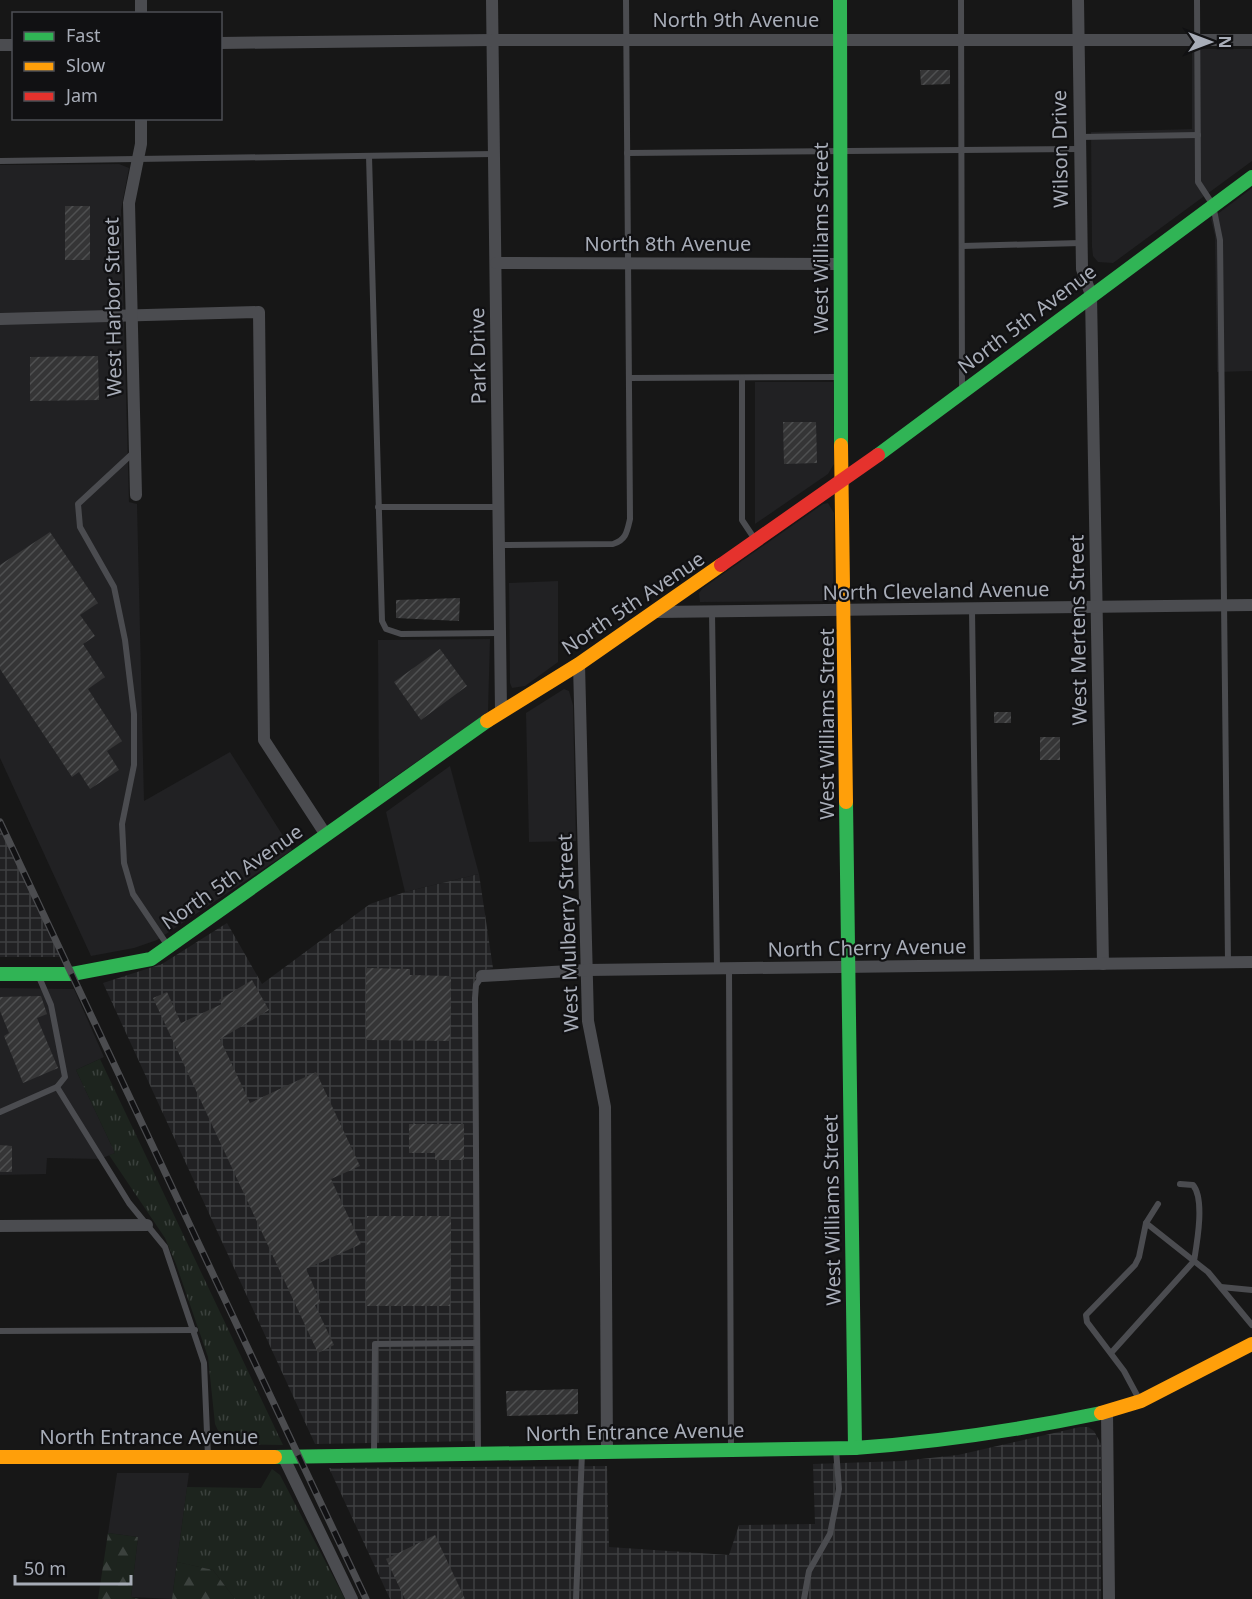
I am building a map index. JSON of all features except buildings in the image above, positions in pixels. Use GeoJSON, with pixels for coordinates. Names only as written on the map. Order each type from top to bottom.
{"type":"FeatureCollection","features":[{"type":"Feature","properties":{"kind":"street","name":"Park Drive"},"geometry":{"type":"LineString","coordinates":[[492,0],[501,711]]}},
{"type":"Feature","properties":{"kind":"street","name":"West Williams Street"},"geometry":{"type":"LineString","coordinates":[[840,0],[839,264],[846,612],[847,968],[855,1448]]}},
{"type":"Feature","properties":{"kind":"street","name":"Wilson Drive"},"geometry":{"type":"LineString","coordinates":[[1078,0],[1082,269],[1091,295]]}},
{"type":"Feature","properties":{"kind":"street","name":"North 9th Avenue"},"geometry":{"type":"LineString","coordinates":[[222,43],[492,40],[1078,42],[1252,40]]}},
{"type":"Feature","properties":{"kind":"street","name":"West Harbor Street"},"geometry":{"type":"LineString","coordinates":[[136,495],[129,203],[139,159],[141,120]]}},
{"type":"Feature","properties":{"kind":"street","name":"North 5th Avenue"},"geometry":{"type":"LineString","coordinates":[[0,974],[72,974],[151,959],[501,711],[579,664],[842,481],[1252,177]]}},
{"type":"Feature","properties":{"kind":"street","name":"North 8th Avenue"},"geometry":{"type":"LineString","coordinates":[[496,263],[839,264]]}},
{"type":"Feature","properties":{"kind":"street","name":"West Mertens Street"},"geometry":{"type":"LineString","coordinates":[[1091,295],[1103,964]]}},
{"type":"Feature","properties":{"kind":"street"},"geometry":{"type":"LineString","coordinates":[[0,319],[260,312],[264,740],[326,835]]}},
{"type":"Feature","properties":{"kind":"street","name":"North Cleveland Avenue"},"geometry":{"type":"LineString","coordinates":[[656,612],[846,612],[1252,605]]}},
{"type":"Feature","properties":{"kind":"street","name":"West Mulberry Street"},"geometry":{"type":"LineString","coordinates":[[579,664],[588,1021],[604,1107],[607,1452]]}},
{"type":"Feature","properties":{"kind":"street","name":"North Cherry Avenue"},"geometry":{"type":"LineString","coordinates":[[482,976],[587,970],[1252,962]]}},
{"type":"Feature","properties":{"kind":"street"},"geometry":{"type":"LineString","coordinates":[[0,1226],[147,1225]]}},
{"type":"Feature","properties":{"kind":"street","name":"North Entrance Avenue"},"geometry":{"type":"LineString","coordinates":[[0,1457],[836,1449],[931,1443],[1013,1431],[1107,1412],[1141,1401],[1252,1344]]}},
{"type":"Feature","properties":{"kind":"street"},"geometry":{"type":"LineString","coordinates":[[1107,1412],[1109,1599]]}},
{"type":"Feature","properties":{"kind":"street"},"geometry":{"type":"LineString","coordinates":[[283,1456],[351,1599]]}},
{"type":"Feature","properties":{"kind":"lane"},"geometry":{"type":"LineString","coordinates":[[499,545],[613,544],[620,542],[627,533],[630,519],[626,0]]}},
{"type":"Feature","properties":{"kind":"lane"},"geometry":{"type":"LineString","coordinates":[[961,0],[962,391]]}},
{"type":"Feature","properties":{"kind":"lane"},"geometry":{"type":"LineString","coordinates":[[1197,0],[1198,182],[1214,205],[1220,240],[1228,962]]}},
{"type":"Feature","properties":{"kind":"lane"},"geometry":{"type":"LineString","coordinates":[[627,153],[961,150],[1198,135]]}},
{"type":"Feature","properties":{"kind":"lane"},"geometry":{"type":"LineString","coordinates":[[0,161],[494,154]]}},
{"type":"Feature","properties":{"kind":"lane"},"geometry":{"type":"LineString","coordinates":[[369,156],[382,621],[386,629],[401,634],[500,633]]}},
{"type":"Feature","properties":{"kind":"lane"},"geometry":{"type":"LineString","coordinates":[[962,246],[1081,243]]}},
{"type":"Feature","properties":{"kind":"lane"},"geometry":{"type":"LineString","coordinates":[[628,378],[841,377]]}},
{"type":"Feature","properties":{"kind":"lane"},"geometry":{"type":"LineString","coordinates":[[742,378],[742,520],[756,541]]}},
{"type":"Feature","properties":{"kind":"lane"},"geometry":{"type":"LineString","coordinates":[[136,450],[78,504],[80,527],[114,587],[125,640],[134,714],[134,765],[122,824],[124,863],[133,894],[168,946]]}},
{"type":"Feature","properties":{"kind":"lane"},"geometry":{"type":"LineString","coordinates":[[378,507],[499,507]]}},
{"type":"Feature","properties":{"kind":"lane"},"geometry":{"type":"LineString","coordinates":[[972,610],[977,966]]}},
{"type":"Feature","properties":{"kind":"lane"},"geometry":{"type":"LineString","coordinates":[[712,612],[723,969],[731,1450]]}},
{"type":"Feature","properties":{"kind":"lane"},"geometry":{"type":"LineString","coordinates":[[0,1112],[57,1087],[65,1077],[66,1070],[51,1005],[38,974]]}},
{"type":"Feature","properties":{"kind":"lane"},"geometry":{"type":"LineString","coordinates":[[478,1454],[475,999],[476,985],[482,976]]}},
{"type":"Feature","properties":{"kind":"lane"},"geometry":{"type":"LineString","coordinates":[[57,1087],[110,1173],[165,1248],[195,1330],[204,1363],[208,1456]]}},
{"type":"Feature","properties":{"kind":"lane"},"geometry":{"type":"LineString","coordinates":[[1111,1353],[1194,1261],[1199,1234],[1198,1192],[1193,1185],[1180,1184]]}},
{"type":"Feature","properties":{"kind":"lane"},"geometry":{"type":"LineString","coordinates":[[1141,1401],[1111,1353],[1087,1322],[1086,1315],[1135,1265],[1139,1257],[1146,1223],[1158,1204]]}},
{"type":"Feature","properties":{"kind":"lane"},"geometry":{"type":"LineString","coordinates":[[1146,1223],[1194,1261],[1221,1287],[1252,1325]]}},
{"type":"Feature","properties":{"kind":"lane"},"geometry":{"type":"LineString","coordinates":[[1221,1287],[1252,1290]]}},
{"type":"Feature","properties":{"kind":"lane"},"geometry":{"type":"LineString","coordinates":[[0,1330],[195,1330]]}},
{"type":"Feature","properties":{"kind":"lane"},"geometry":{"type":"LineString","coordinates":[[374,1455],[375,1344],[477,1343]]}},
{"type":"Feature","properties":{"kind":"lane"},"geometry":{"type":"LineString","coordinates":[[804,1599],[809,1571],[830,1534],[839,1489],[836,1449]]}},
{"type":"Feature","properties":{"kind":"lane"},"geometry":{"type":"LineString","coordinates":[[576,1599],[582,1452]]}},
{"type":"Feature","properties":{"kind":"shaded area"},"geometry":{"type":"Polygon","coordinates":[[[1192,49],[1252,49],[1252,161],[1113,263],[1098,262],[1093,256],[1092,247],[1091,132],[1192,129],[1192,49]]]}},
{"type":"Feature","properties":{"kind":"shaded area"},"geometry":{"type":"Polygon","coordinates":[[[119,164],[129,168],[121,210],[129,502],[137,504],[144,801],[230,752],[292,850],[157,940],[134,948],[91,956],[0,758],[0,165],[119,164]]]}},
{"type":"Feature","properties":{"kind":"shaded area"},"geometry":{"type":"Polygon","coordinates":[[[1252,188],[1252,371],[1217,372],[1215,236],[1211,219],[1252,188]]]}},
{"type":"Feature","properties":{"kind":"shaded area"},"geometry":{"type":"Polygon","coordinates":[[[755,382],[833,382],[834,464],[828,474],[755,524],[755,382]]]}},
{"type":"Feature","properties":{"kind":"shaded area"},"geometry":{"type":"Polygon","coordinates":[[[828,503],[834,513],[833,601],[700,602],[699,593],[703,588],[823,504],[828,503]]]}},
{"type":"Feature","properties":{"kind":"shaded area"},"geometry":{"type":"Polygon","coordinates":[[[558,581],[558,662],[525,686],[512,688],[510,683],[509,583],[558,581]]]}},
{"type":"Feature","properties":{"kind":"shaded area"},"geometry":{"type":"Polygon","coordinates":[[[490,639],[488,712],[379,788],[378,640],[490,639]]]}},
{"type":"Feature","properties":{"kind":"shaded area"},"geometry":{"type":"Polygon","coordinates":[[[564,689],[569,691],[573,705],[576,841],[529,842],[526,713],[564,689]]]}},
{"type":"Feature","properties":{"kind":"shaded area"},"geometry":{"type":"Polygon","coordinates":[[[450,766],[479,874],[405,892],[386,812],[450,766]]]}},
{"type":"Feature","properties":{"kind":"shaded area"},"geometry":{"type":"Polygon","coordinates":[[[0,829],[61,957],[0,957],[0,829]]]}},
{"type":"Feature","properties":{"kind":"shaded area"},"geometry":{"type":"Polygon","coordinates":[[[479,874],[493,968],[481,971],[474,988],[476,1441],[315,1444],[103,983],[162,964],[227,923],[262,984],[370,904],[405,892],[479,874]]]}},
{"type":"Feature","properties":{"kind":"shaded area"},"geometry":{"type":"Polygon","coordinates":[[[0,988],[74,989],[104,1057],[76,1070],[115,1153],[100,1159],[47,1158],[46,1174],[0,1175],[0,988]]]}},
{"type":"Feature","properties":{"kind":"shaded area"},"geometry":{"type":"Polygon","coordinates":[[[1088,1427],[1094,1431],[1101,1444],[1101,1599],[390,1599],[329,1468],[607,1466],[609,1547],[729,1555],[739,1525],[815,1524],[813,1464],[902,1461],[958,1455],[1088,1427]]]}},
{"type":"Feature","properties":{"kind":"shaded area"},"geometry":{"type":"Polygon","coordinates":[[[117,1473],[189,1473],[172,1599],[131,1597],[138,1537],[108,1533],[117,1473]]]}},
{"type":"Feature","properties":{"kind":"green space"},"geometry":{"type":"Polygon","coordinates":[[[100,1059],[283,1445],[228,1444],[221,1437],[215,1424],[208,1357],[176,1264],[165,1238],[109,1155],[115,1153],[76,1070],[100,1059]]]}},
{"type":"Feature","properties":{"kind":"green space"},"geometry":{"type":"Polygon","coordinates":[[[272,1469],[280,1475],[345,1599],[235,1599],[213,1570],[177,1562],[187,1487],[261,1488],[272,1469]]]}},
{"type":"Feature","properties":{"kind":"green space"},"geometry":{"type":"Polygon","coordinates":[[[108,1533],[138,1537],[131,1597],[139,1599],[98,1599],[108,1533]]]}},
{"type":"Feature","properties":{"kind":"green space"},"geometry":{"type":"Polygon","coordinates":[[[177,1562],[213,1570],[235,1599],[172,1599],[177,1562]]]}},
{"type":"Feature","properties":{"kind":"railway"},"geometry":{"type":"LineString","coordinates":[[0,822],[366,1599]]}},
{"type":"Feature","properties":{"kind":"traffic: fast"},"geometry":{"type":"LineString","coordinates":[[840,0],[841,445]]}},
{"type":"Feature","properties":{"kind":"traffic: fast"},"geometry":{"type":"LineString","coordinates":[[878,455],[1252,177]]}},
{"type":"Feature","properties":{"kind":"traffic: fast"},"geometry":{"type":"LineString","coordinates":[[0,974],[72,974],[151,959],[487,721]]}},
{"type":"Feature","properties":{"kind":"traffic: fast"},"geometry":{"type":"LineString","coordinates":[[846,802],[855,1448]]}},
{"type":"Feature","properties":{"kind":"traffic: fast"},"geometry":{"type":"LineString","coordinates":[[275,1457],[855,1448],[979,1435],[1101,1413]]}},
{"type":"Feature","properties":{"kind":"traffic: slow"},"geometry":{"type":"LineString","coordinates":[[841,445],[846,802]]}},
{"type":"Feature","properties":{"kind":"traffic: slow"},"geometry":{"type":"LineString","coordinates":[[487,721],[579,664],[721,565]]}},
{"type":"Feature","properties":{"kind":"traffic: slow"},"geometry":{"type":"LineString","coordinates":[[1101,1413],[1141,1401],[1252,1344]]}},
{"type":"Feature","properties":{"kind":"traffic: slow"},"geometry":{"type":"LineString","coordinates":[[0,1457],[275,1457]]}},
{"type":"Feature","properties":{"kind":"traffic: jam"},"geometry":{"type":"LineString","coordinates":[[721,565],[878,455]]}}]}
